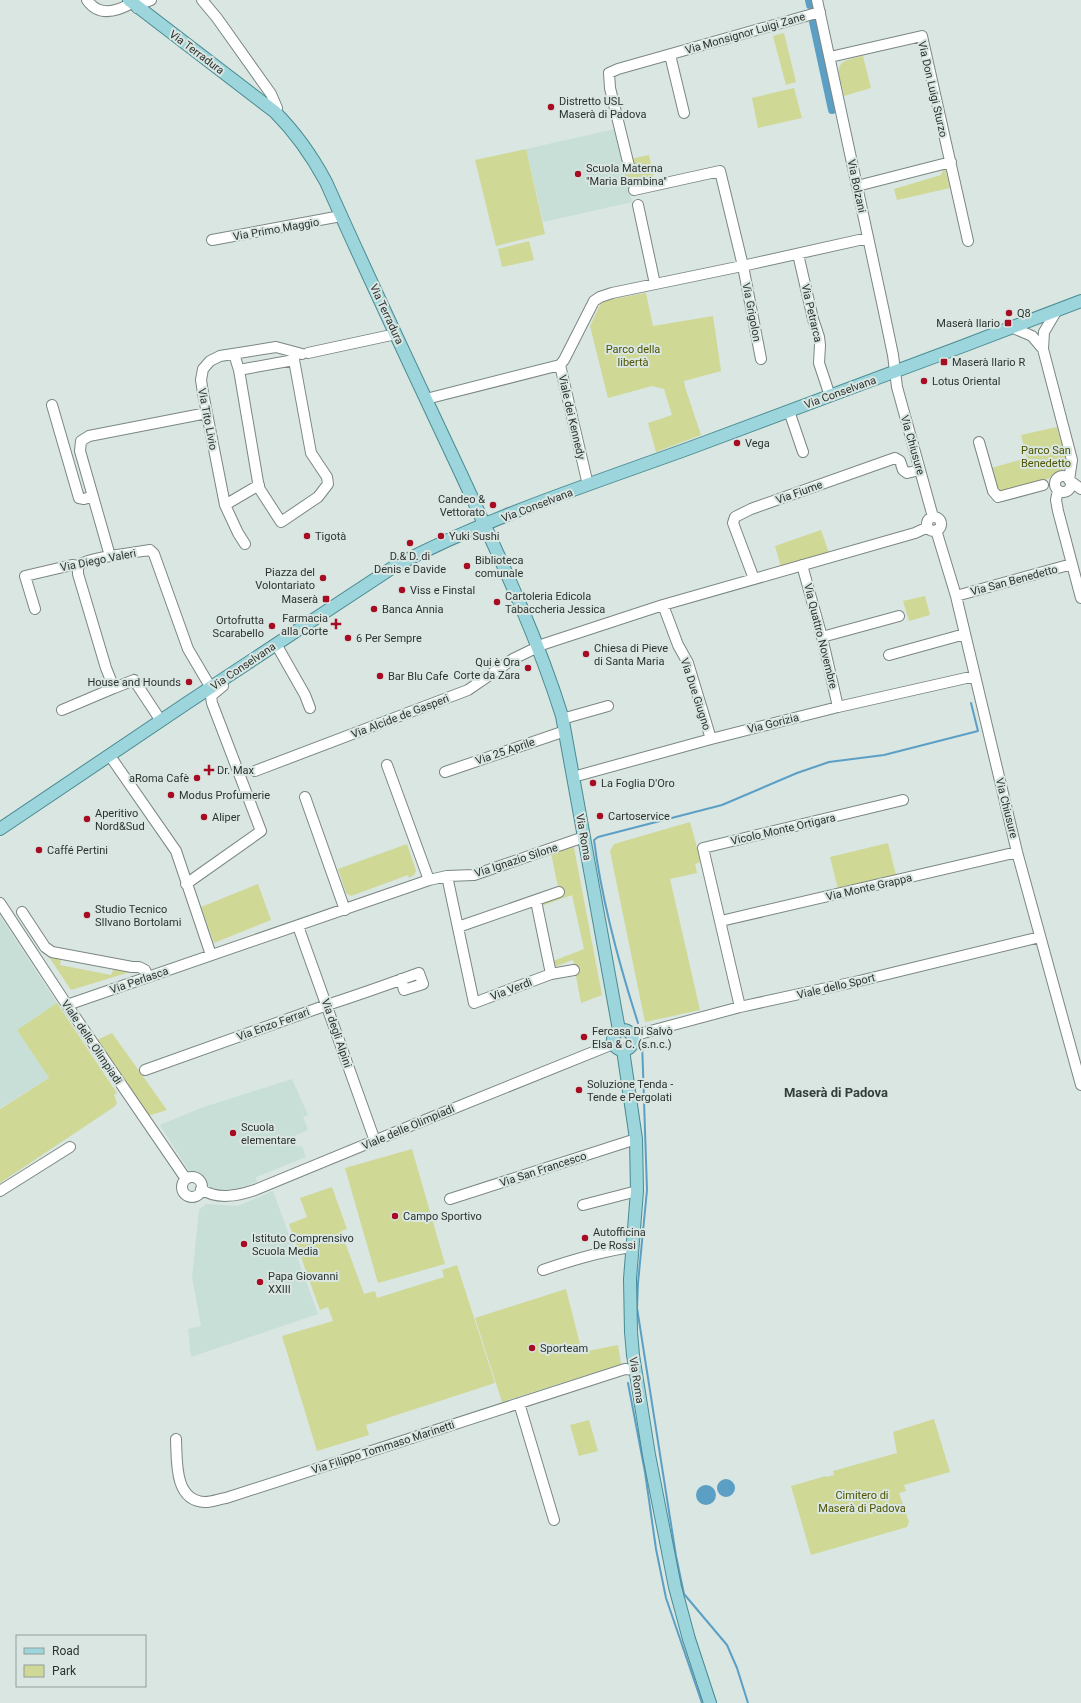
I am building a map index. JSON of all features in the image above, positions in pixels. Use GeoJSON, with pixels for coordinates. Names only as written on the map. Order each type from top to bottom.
{"type":"FeatureCollection","features":[{"type":"Feature","properties":{"kind":"main road","name":"Via Terradura"},"geometry":{"type":"LineString","coordinates":[[133,4],[275,112],[308,151],[326,182],[485,525],[538,647]]}},
{"type":"Feature","properties":{"kind":"main road","name":"Via Conselvana"},"geometry":{"type":"LineString","coordinates":[[0,829],[395,566],[427,550],[485,525],[588,485],[895,372],[1081,301]]}},
{"type":"Feature","properties":{"kind":"main road","name":"Via Roma"},"geometry":{"type":"LineString","coordinates":[[538,647],[551,681],[562,718],[619,1030]]}},
{"type":"Feature","properties":{"kind":"main road"},"geometry":{"type":"LineString","coordinates":[[619,1030],[625,1030],[632,1036],[632,1046],[626,1050],[618,1047],[614,1034],[619,1030]]}},
{"type":"Feature","properties":{"kind":"main road","name":"Via Roma"},"geometry":{"type":"LineString","coordinates":[[618,1047],[636,1139],[637,1191],[630,1279],[631,1332],[635,1370],[649,1455],[675,1587],[689,1640],[710,1703]]}},
{"type":"Feature","properties":{"kind":"street"},"geometry":{"type":"LineString","coordinates":[[87,0],[92,7],[105,12],[151,0]]}},
{"type":"Feature","properties":{"kind":"street","name":"Via Terradura"},"geometry":{"type":"LineString","coordinates":[[202,0],[217,18],[271,94],[277,108],[275,112]]}},
{"type":"Feature","properties":{"kind":"street","name":"Via Bolzani"},"geometry":{"type":"LineString","coordinates":[[817,0],[893,355],[895,372]]}},
{"type":"Feature","properties":{"kind":"street","name":"Via Monsignor Luigi Zane"},"geometry":{"type":"LineString","coordinates":[[629,166],[610,88],[609,73],[618,69],[820,12]]}},
{"type":"Feature","properties":{"kind":"street","name":"Via Don Luigi Sturzo"},"geometry":{"type":"LineString","coordinates":[[830,57],[922,36],[968,241]]}},
{"type":"Feature","properties":{"kind":"street","name":"Via Monsignor Luigi Zane"},"geometry":{"type":"LineString","coordinates":[[670,55],[684,112]]}},
{"type":"Feature","properties":{"kind":"street"},"geometry":{"type":"LineString","coordinates":[[857,186],[951,162]]}},
{"type":"Feature","properties":{"kind":"street","name":"Via Grigolon"},"geometry":{"type":"LineString","coordinates":[[634,190],[720,171],[743,266],[761,359]]}},
{"type":"Feature","properties":{"kind":"street"},"geometry":{"type":"LineString","coordinates":[[638,205],[655,284]]}},
{"type":"Feature","properties":{"kind":"street","name":"Via Primo Maggio"},"geometry":{"type":"LineString","coordinates":[[212,240],[341,216]]}},
{"type":"Feature","properties":{"kind":"street","name":"Viale dei Kennedy"},"geometry":{"type":"LineString","coordinates":[[588,485],[560,365],[594,302],[600,297],[612,293],[868,238]]}},
{"type":"Feature","properties":{"kind":"street","name":"Via Petrarca"},"geometry":{"type":"LineString","coordinates":[[798,254],[813,320],[819,337],[820,363],[830,396]]}},
{"type":"Feature","properties":{"kind":"street"},"geometry":{"type":"LineString","coordinates":[[1057,310],[1044,332],[1043,349],[1072,460],[1066,471],[1062,485]]}},
{"type":"Feature","properties":{"kind":"street"},"geometry":{"type":"LineString","coordinates":[[1012,327],[1032,336],[1043,349]]}},
{"type":"Feature","properties":{"kind":"street","name":"Via Tito Livio"},"geometry":{"type":"LineString","coordinates":[[245,544],[238,533],[225,505],[201,380],[203,369],[210,361],[220,356],[276,347],[300,355],[396,334]]}},
{"type":"Feature","properties":{"kind":"street"},"geometry":{"type":"LineString","coordinates":[[234,354],[239,370],[259,485],[261,492],[281,522],[318,497],[328,484],[326,477],[311,453],[300,355],[239,370]]}},
{"type":"Feature","properties":{"kind":"street"},"geometry":{"type":"LineString","coordinates":[[426,399],[560,365]]}},
{"type":"Feature","properties":{"kind":"street","name":"Via Chiusure"},"geometry":{"type":"LineString","coordinates":[[895,372],[901,401],[933,517],[939,520],[939,528],[932,529],[956,596],[1017,852],[1081,1085]]}},
{"type":"Feature","properties":{"kind":"street"},"geometry":{"type":"LineString","coordinates":[[52,405],[79,498],[84,499],[93,496]]}},
{"type":"Feature","properties":{"kind":"street"},"geometry":{"type":"LineString","coordinates":[[789,411],[803,452]]}},
{"type":"Feature","properties":{"kind":"street"},"geometry":{"type":"LineString","coordinates":[[110,556],[80,451],[81,441],[85,438],[207,413]]}},
{"type":"Feature","properties":{"kind":"street"},"geometry":{"type":"LineString","coordinates":[[979,442],[993,491],[998,497],[1043,485],[1062,485],[1081,490]]}},
{"type":"Feature","properties":{"kind":"street","name":"Via Fiume"},"geometry":{"type":"LineString","coordinates":[[754,579],[733,523],[735,517],[751,509],[895,458],[900,460],[903,470],[907,473],[920,470]]}},
{"type":"Feature","properties":{"kind":"street"},"geometry":{"type":"LineString","coordinates":[[225,505],[259,485]]}},
{"type":"Feature","properties":{"kind":"street","name":"Via San Benedetto"},"geometry":{"type":"LineString","coordinates":[[1062,485],[1056,500],[1081,598]]}},
{"type":"Feature","properties":{"kind":"street"},"geometry":{"type":"LineString","coordinates":[[538,647],[663,605],[932,529]]}},
{"type":"Feature","properties":{"kind":"street","name":"Via Diego Valeri"},"geometry":{"type":"LineString","coordinates":[[35,609],[25,576],[72,565],[78,566],[83,563],[110,556],[150,550],[154,554],[188,649],[211,688]]}},
{"type":"Feature","properties":{"kind":"street","name":"Via San Benedetto"},"geometry":{"type":"LineString","coordinates":[[956,596],[1072,564]]}},
{"type":"Feature","properties":{"kind":"street","name":"Via Quattro Novembre"},"geometry":{"type":"LineString","coordinates":[[802,565],[822,637],[838,707]]}},
{"type":"Feature","properties":{"kind":"street"},"geometry":{"type":"LineString","coordinates":[[78,566],[78,574],[82,588],[106,668],[114,688]]}},
{"type":"Feature","properties":{"kind":"street","name":"Via Due Giugno"},"geometry":{"type":"LineString","coordinates":[[663,605],[678,645],[688,663],[711,738]]}},
{"type":"Feature","properties":{"kind":"street"},"geometry":{"type":"LineString","coordinates":[[822,637],[899,616]]}},
{"type":"Feature","properties":{"kind":"street"},"geometry":{"type":"LineString","coordinates":[[888,655],[965,634]]}},
{"type":"Feature","properties":{"kind":"street"},"geometry":{"type":"LineString","coordinates":[[276,644],[305,695],[310,708]]}},
{"type":"Feature","properties":{"kind":"street","name":"Via Alcide de Gasperi"},"geometry":{"type":"LineString","coordinates":[[254,771],[468,690],[513,659],[538,647]]}},
{"type":"Feature","properties":{"kind":"street"},"geometry":{"type":"LineString","coordinates":[[186,884],[261,831],[211,699],[214,693],[228,683],[230,675]]}},
{"type":"Feature","properties":{"kind":"street","name":"Via Gorizia"},"geometry":{"type":"LineString","coordinates":[[573,777],[711,738],[974,676]]}},
{"type":"Feature","properties":{"kind":"street"},"geometry":{"type":"LineString","coordinates":[[62,710],[134,680],[161,721]]}},
{"type":"Feature","properties":{"kind":"street"},"geometry":{"type":"LineString","coordinates":[[562,718],[608,706]]}},
{"type":"Feature","properties":{"kind":"street","name":"Via 25 Aprile"},"geometry":{"type":"LineString","coordinates":[[445,772],[564,731]]}},
{"type":"Feature","properties":{"kind":"street"},"geometry":{"type":"LineString","coordinates":[[110,756],[176,851],[210,955]]}},
{"type":"Feature","properties":{"kind":"street"},"geometry":{"type":"LineString","coordinates":[[387,765],[429,880]]}},
{"type":"Feature","properties":{"kind":"street"},"geometry":{"type":"LineString","coordinates":[[305,797],[345,910]]}},
{"type":"Feature","properties":{"kind":"street","name":"Vicolo Monte Ortigara"},"geometry":{"type":"LineString","coordinates":[[721,921],[703,848],[903,800]]}},
{"type":"Feature","properties":{"kind":"street","name":"Via Ignazio Silone"},"geometry":{"type":"LineString","coordinates":[[447,876],[474,875],[584,837]]}},
{"type":"Feature","properties":{"kind":"street","name":"Via Monte Grappa"},"geometry":{"type":"LineString","coordinates":[[721,921],[1017,852]]}},
{"type":"Feature","properties":{"kind":"street","name":"Via Perlasca"},"geometry":{"type":"LineString","coordinates":[[67,1005],[429,880],[447,876]]}},
{"type":"Feature","properties":{"kind":"street","name":"Via Verdi"},"geometry":{"type":"LineString","coordinates":[[447,876],[474,1003],[551,974]]}},
{"type":"Feature","properties":{"kind":"street"},"geometry":{"type":"LineString","coordinates":[[458,927],[559,892]]}},
{"type":"Feature","properties":{"kind":"street"},"geometry":{"type":"LineString","coordinates":[[536,901],[551,974],[574,970]]}},
{"type":"Feature","properties":{"kind":"street","name":"Viale delle Olimpiadi"},"geometry":{"type":"LineString","coordinates":[[0,903],[67,1005],[186,1179]]}},
{"type":"Feature","properties":{"kind":"street"},"geometry":{"type":"LineString","coordinates":[[22,912],[45,947],[52,952],[139,967],[145,970],[144,979]]}},
{"type":"Feature","properties":{"kind":"street"},"geometry":{"type":"LineString","coordinates":[[721,921],[740,1007]]}},
{"type":"Feature","properties":{"kind":"street","name":"Via degli Alpini"},"geometry":{"type":"LineString","coordinates":[[298,926],[375,1141]]}},
{"type":"Feature","properties":{"kind":"street","name":"Viale dello Sport"},"geometry":{"type":"LineString","coordinates":[[632,1036],[740,1007],[860,981],[1040,937]]}},
{"type":"Feature","properties":{"kind":"street","name":"Via Enzo Ferrari"},"geometry":{"type":"LineString","coordinates":[[145,1070],[327,1004],[401,979]]}},
{"type":"Feature","properties":{"kind":"street","name":"Viale delle Olimpiadi"},"geometry":{"type":"LineString","coordinates":[[201,1189],[221,1197],[243,1194],[618,1047]]}},
{"type":"Feature","properties":{"kind":"street","name":"Via San Francesco"},"geometry":{"type":"LineString","coordinates":[[450,1199],[636,1139]]}},
{"type":"Feature","properties":{"kind":"street"},"geometry":{"type":"LineString","coordinates":[[0,1192],[70,1147]]}},
{"type":"Feature","properties":{"kind":"street"},"geometry":{"type":"LineString","coordinates":[[186,1179],[197,1179],[201,1184],[201,1189],[196,1196],[186,1195],[182,1186],[186,1179]]}},
{"type":"Feature","properties":{"kind":"street"},"geometry":{"type":"LineString","coordinates":[[583,1205],[637,1191]]}},
{"type":"Feature","properties":{"kind":"street"},"geometry":{"type":"LineString","coordinates":[[544,1270],[571,1261],[632,1247]]}},
{"type":"Feature","properties":{"kind":"street","name":"Via Filippo Tommaso Marinetti"},"geometry":{"type":"LineString","coordinates":[[176,1439],[179,1478],[182,1489],[189,1497],[199,1502],[207,1502],[226,1498],[625,1369],[635,1370]]}},
{"type":"Feature","properties":{"kind":"street"},"geometry":{"type":"LineString","coordinates":[[519,1403],[554,1520]]}},
{"type":"Feature","properties":{"kind":"shaded area","name":"Scuola Materna \"Maria Bambina\""},"geometry":{"type":"Polygon","coordinates":[[[615,129],[632,202],[543,222],[526,149],[615,129]]]}},
{"type":"Feature","properties":{"kind":"shaded area"},"geometry":{"type":"Polygon","coordinates":[[[0,916],[57,1003],[17,1030],[49,1078],[0,1108],[0,916]]]}},
{"type":"Feature","properties":{"kind":"shaded area","name":"Scuola elementare"},"geometry":{"type":"Polygon","coordinates":[[[292,1079],[308,1115],[303,1117],[308,1130],[292,1137],[297,1147],[302,1146],[306,1157],[256,1177],[257,1182],[238,1189],[225,1190],[210,1188],[199,1177],[191,1174],[160,1125],[201,1108],[292,1079]]]}},
{"type":"Feature","properties":{"kind":"shaded area","name":"Istituto Comprensivo Scuola Media"},"geometry":{"type":"Polygon","coordinates":[[[273,1191],[318,1314],[191,1357],[188,1329],[201,1326],[192,1277],[199,1210],[206,1204],[238,1206],[273,1191]]]}},
{"type":"Feature","properties":{"kind":"green space"},"geometry":{"type":"Polygon","coordinates":[[[784,33],[796,82],[786,85],[773,36],[784,33]]]}},
{"type":"Feature","properties":{"kind":"green space"},"geometry":{"type":"Polygon","coordinates":[[[863,56],[871,88],[844,96],[839,68],[841,64],[846,61],[863,56]]]}},
{"type":"Feature","properties":{"kind":"green space"},"geometry":{"type":"Polygon","coordinates":[[[794,88],[802,118],[758,128],[752,98],[794,88]]]}},
{"type":"Feature","properties":{"kind":"green space"},"geometry":{"type":"Polygon","coordinates":[[[526,149],[545,234],[496,246],[475,160],[526,149]]]}},
{"type":"Feature","properties":{"kind":"green space"},"geometry":{"type":"Polygon","coordinates":[[[649,155],[654,179],[628,186],[622,161],[649,155]]]}},
{"type":"Feature","properties":{"kind":"green space"},"geometry":{"type":"Polygon","coordinates":[[[945,169],[950,188],[897,200],[894,189],[941,175],[945,169]]]}},
{"type":"Feature","properties":{"kind":"green space"},"geometry":{"type":"Polygon","coordinates":[[[529,241],[534,260],[502,267],[498,249],[529,241]]]}},
{"type":"Feature","properties":{"kind":"green space","name":"Parco della libertà"},"geometry":{"type":"Polygon","coordinates":[[[646,293],[653,326],[713,316],[721,371],[684,381],[701,435],[656,452],[648,423],[672,415],[664,389],[652,386],[608,398],[590,326],[601,303],[608,300],[646,293]]]}},
{"type":"Feature","properties":{"kind":"green space","name":"Parco San Benedetto"},"geometry":{"type":"Polygon","coordinates":[[[1057,427],[1067,463],[1064,469],[1048,479],[1000,492],[997,490],[991,468],[1027,458],[1021,435],[1057,427]]]}},
{"type":"Feature","properties":{"kind":"green space"},"geometry":{"type":"Polygon","coordinates":[[[821,530],[829,553],[781,567],[775,546],[821,530]]]}},
{"type":"Feature","properties":{"kind":"green space"},"geometry":{"type":"Polygon","coordinates":[[[925,596],[930,615],[909,621],[903,601],[925,596]]]}},
{"type":"Feature","properties":{"kind":"green space"},"geometry":{"type":"Polygon","coordinates":[[[690,822],[701,862],[695,864],[697,873],[670,879],[700,1010],[645,1022],[610,851],[614,844],[690,822]]]}},
{"type":"Feature","properties":{"kind":"green space"},"geometry":{"type":"Polygon","coordinates":[[[888,843],[896,875],[838,889],[830,857],[888,843]]]}},
{"type":"Feature","properties":{"kind":"green space"},"geometry":{"type":"Polygon","coordinates":[[[407,844],[416,871],[414,875],[409,878],[408,875],[351,896],[346,893],[338,869],[407,844]]]}},
{"type":"Feature","properties":{"kind":"green space"},"geometry":{"type":"Polygon","coordinates":[[[572,846],[574,848],[602,995],[581,1003],[573,960],[554,967],[553,961],[584,949],[572,895],[541,906],[540,901],[559,892],[551,853],[572,846]]]}},
{"type":"Feature","properties":{"kind":"green space"},"geometry":{"type":"Polygon","coordinates":[[[258,884],[271,920],[214,943],[201,907],[258,884]]]}},
{"type":"Feature","properties":{"kind":"green space"},"geometry":{"type":"Polygon","coordinates":[[[49,957],[61,959],[60,965],[111,975],[114,968],[130,972],[71,990],[49,957]]]}},
{"type":"Feature","properties":{"kind":"green space"},"geometry":{"type":"Polygon","coordinates":[[[57,1003],[117,1093],[114,1095],[117,1103],[114,1107],[0,1183],[0,1109],[49,1078],[17,1030],[57,1003]]]}},
{"type":"Feature","properties":{"kind":"green space"},"geometry":{"type":"Polygon","coordinates":[[[112,1033],[167,1110],[148,1116],[97,1040],[112,1033]]]}},
{"type":"Feature","properties":{"kind":"green space","name":"Campo Sportivo"},"geometry":{"type":"Polygon","coordinates":[[[412,1149],[445,1264],[378,1283],[345,1168],[412,1149]]]}},
{"type":"Feature","properties":{"kind":"green space"},"geometry":{"type":"Polygon","coordinates":[[[332,1187],[347,1229],[341,1231],[364,1294],[375,1291],[377,1298],[444,1277],[442,1270],[457,1265],[495,1383],[366,1425],[369,1435],[317,1451],[282,1336],[333,1321],[328,1307],[320,1310],[289,1224],[307,1217],[300,1198],[332,1187]]]}},
{"type":"Feature","properties":{"kind":"green space","name":"Sporteam"},"geometry":{"type":"Polygon","coordinates":[[[566,1289],[582,1352],[618,1345],[621,1364],[502,1402],[475,1318],[566,1289]]]}},
{"type":"Feature","properties":{"kind":"green space","name":"Cimitero di Maserà di Padova"},"geometry":{"type":"Polygon","coordinates":[[[934,1419],[950,1472],[904,1485],[906,1491],[899,1493],[909,1522],[907,1527],[811,1555],[791,1486],[834,1475],[833,1471],[897,1453],[893,1432],[934,1419]]]}},
{"type":"Feature","properties":{"kind":"green space"},"geometry":{"type":"Polygon","coordinates":[[[589,1420],[598,1451],[579,1456],[570,1425],[589,1420]]]}},
{"type":"Feature","properties":{"kind":"water"},"geometry":{"type":"Polygon","coordinates":[[[722,1479],[730,1479],[735,1484],[733,1495],[730,1497],[722,1497],[717,1492],[717,1484],[722,1479]]]}},
{"type":"Feature","properties":{"kind":"water"},"geometry":{"type":"Polygon","coordinates":[[[706,1485],[713,1488],[716,1495],[713,1502],[706,1505],[699,1502],[696,1495],[699,1488],[706,1485]]]}},
{"type":"Feature","properties":{"kind":"waterway"},"geometry":{"type":"LineString","coordinates":[[809,0],[810,5]]}},
{"type":"Feature","properties":{"kind":"waterway"},"geometry":{"type":"LineString","coordinates":[[813,22],[832,110]]}},
{"type":"Feature","properties":{"kind":"waterway"},"geometry":{"type":"LineString","coordinates":[[638,1023],[624,978],[606,910],[594,840],[598,837],[722,805],[797,773],[829,762],[884,755],[978,731],[971,703]]}},
{"type":"Feature","properties":{"kind":"waterway"},"geometry":{"type":"LineString","coordinates":[[642,1041],[647,1190],[637,1308],[676,1556],[684,1594],[727,1645],[737,1668],[748,1703]]}},
{"type":"Feature","properties":{"kind":"waterway"},"geometry":{"type":"LineString","coordinates":[[628,1383],[645,1472],[656,1549],[666,1598],[702,1703]]}},
{"type":"Feature","properties":{"kind":"place","name":"Distretto USL Maserà di Padova"},"geometry":{"type":"Point","coordinates":[551,107]}},
{"type":"Feature","properties":{"kind":"place","name":"Scuola Materna \"Maria Bambina\""},"geometry":{"type":"Point","coordinates":[578,174]}},
{"type":"Feature","properties":{"kind":"place","name":"Q8"},"geometry":{"type":"Point","coordinates":[1009,313]}},
{"type":"Feature","properties":{"kind":"place","name":"Maserà Ilario"},"geometry":{"type":"Point","coordinates":[1008,323]}},
{"type":"Feature","properties":{"kind":"place","name":"Maserà Ilario R"},"geometry":{"type":"Point","coordinates":[944,362]}},
{"type":"Feature","properties":{"kind":"place","name":"Lotus Oriental"},"geometry":{"type":"Point","coordinates":[924,381]}},
{"type":"Feature","properties":{"kind":"place","name":"Vega"},"geometry":{"type":"Point","coordinates":[737,443]}},
{"type":"Feature","properties":{"kind":"place","name":"Candeo & Vettorato"},"geometry":{"type":"Point","coordinates":[493,505]}},
{"type":"Feature","properties":{"kind":"place","name":"Tigotà"},"geometry":{"type":"Point","coordinates":[307,536]}},
{"type":"Feature","properties":{"kind":"place","name":"Yuki Sushi"},"geometry":{"type":"Point","coordinates":[441,536]}},
{"type":"Feature","properties":{"kind":"place","name":"D.& D. di Denis e Davide"},"geometry":{"type":"Point","coordinates":[410,543]}},
{"type":"Feature","properties":{"kind":"place","name":"Biblioteca comunale"},"geometry":{"type":"Point","coordinates":[467,566]}},
{"type":"Feature","properties":{"kind":"place","name":"Piazza del Volontariato"},"geometry":{"type":"Point","coordinates":[323,578]}},
{"type":"Feature","properties":{"kind":"place","name":"Viss e Finstal"},"geometry":{"type":"Point","coordinates":[402,590]}},
{"type":"Feature","properties":{"kind":"place","name":"Maserà"},"geometry":{"type":"Point","coordinates":[326,599]}},
{"type":"Feature","properties":{"kind":"place","name":"Cartoleria Edicola Tabaccheria Jessica"},"geometry":{"type":"Point","coordinates":[497,602]}},
{"type":"Feature","properties":{"kind":"place","name":"Banca Annia"},"geometry":{"type":"Point","coordinates":[374,609]}},
{"type":"Feature","properties":{"kind":"place","name":"Farmacia alla Corte"},"geometry":{"type":"Point","coordinates":[336,624]}},
{"type":"Feature","properties":{"kind":"place","name":"Ortofrutta Scarabello"},"geometry":{"type":"Point","coordinates":[272,626]}},
{"type":"Feature","properties":{"kind":"place","name":"6 Per Sempre"},"geometry":{"type":"Point","coordinates":[348,638]}},
{"type":"Feature","properties":{"kind":"place","name":"Chiesa di Pieve di Santa Maria"},"geometry":{"type":"Point","coordinates":[586,654]}},
{"type":"Feature","properties":{"kind":"place","name":"Qui è Ora Corte da Zara"},"geometry":{"type":"Point","coordinates":[528,668]}},
{"type":"Feature","properties":{"kind":"place","name":"Bar Blu Cafe"},"geometry":{"type":"Point","coordinates":[380,676]}},
{"type":"Feature","properties":{"kind":"place","name":"House and Hounds"},"geometry":{"type":"Point","coordinates":[189,682]}},
{"type":"Feature","properties":{"kind":"place","name":"Dr. Max"},"geometry":{"type":"Point","coordinates":[209,770]}},
{"type":"Feature","properties":{"kind":"place","name":"aRoma Cafè"},"geometry":{"type":"Point","coordinates":[197,778]}},
{"type":"Feature","properties":{"kind":"place","name":"La Foglia D'Oro"},"geometry":{"type":"Point","coordinates":[593,783]}},
{"type":"Feature","properties":{"kind":"place","name":"Modus Profumerie"},"geometry":{"type":"Point","coordinates":[171,795]}},
{"type":"Feature","properties":{"kind":"place","name":"Cartoservice"},"geometry":{"type":"Point","coordinates":[600,816]}},
{"type":"Feature","properties":{"kind":"place","name":"Aliper"},"geometry":{"type":"Point","coordinates":[204,817]}},
{"type":"Feature","properties":{"kind":"place","name":"Aperitivo Nord&Sud"},"geometry":{"type":"Point","coordinates":[87,819]}},
{"type":"Feature","properties":{"kind":"place","name":"Caffé Pertini"},"geometry":{"type":"Point","coordinates":[39,850]}},
{"type":"Feature","properties":{"kind":"place","name":"Studio Tecnico SIlvano Bortolami"},"geometry":{"type":"Point","coordinates":[87,915]}},
{"type":"Feature","properties":{"kind":"place","name":"Fercasa Di Salvò Elsa & C. (s.n.c.)"},"geometry":{"type":"Point","coordinates":[584,1037]}},
{"type":"Feature","properties":{"kind":"place","name":"Soluzione Tenda - Tende e Pergolati"},"geometry":{"type":"Point","coordinates":[579,1090]}},
{"type":"Feature","properties":{"kind":"place","name":"Scuola elementare"},"geometry":{"type":"Point","coordinates":[233,1133]}},
{"type":"Feature","properties":{"kind":"place","name":"Campo Sportivo"},"geometry":{"type":"Point","coordinates":[395,1216]}},
{"type":"Feature","properties":{"kind":"place","name":"Autofficina De Rossi"},"geometry":{"type":"Point","coordinates":[585,1238]}},
{"type":"Feature","properties":{"kind":"place","name":"Istituto Comprensivo Scuola Media"},"geometry":{"type":"Point","coordinates":[244,1244]}},
{"type":"Feature","properties":{"kind":"place","name":"Papa Giovanni XXIII"},"geometry":{"type":"Point","coordinates":[260,1282]}},
{"type":"Feature","properties":{"kind":"place","name":"Sporteam"},"geometry":{"type":"Point","coordinates":[532,1348]}},
{"type":"Feature","properties":{"kind":"district","name":"Maserà di Padova"},"geometry":{"type":"Point","coordinates":[836,1092]}}]}
